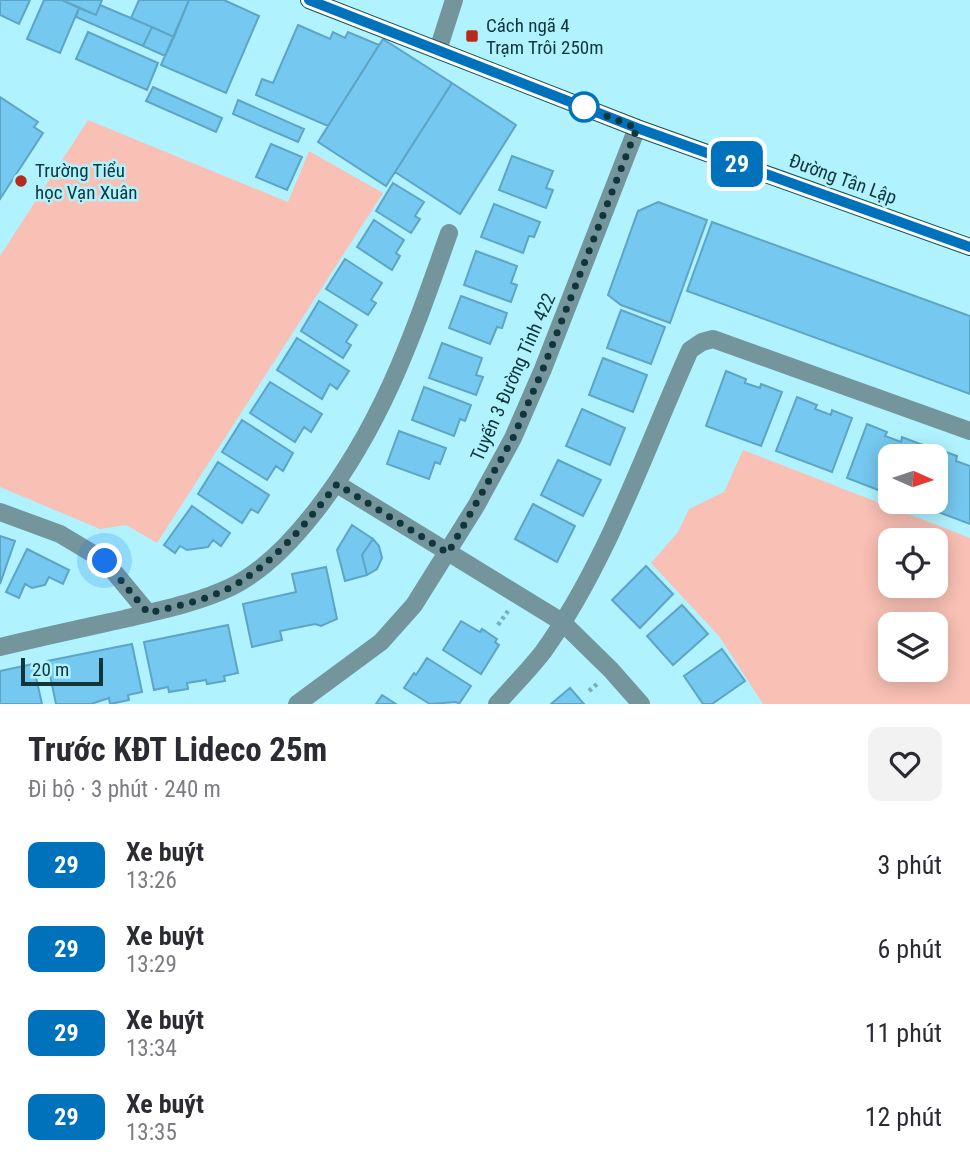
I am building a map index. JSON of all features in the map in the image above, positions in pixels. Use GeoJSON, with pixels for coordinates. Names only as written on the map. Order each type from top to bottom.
{"type":"FeatureCollection","features":[{"type":"Feature","properties":{"kind":"main road","name":"Đường Tân Lập"},"geometry":{"type":"LineString","coordinates":[[309,0],[637,128],[970,247]]}},
{"type":"Feature","properties":{"kind":"street"},"geometry":{"type":"LineString","coordinates":[[438,50],[454,0]]}},
{"type":"Feature","properties":{"kind":"street","name":"Tuyến 3 Đường Tỉnh 422"},"geometry":{"type":"LineString","coordinates":[[297,704],[381,642],[414,605],[448,553],[513,438],[543,369],[637,128]]}},
{"type":"Feature","properties":{"kind":"street"},"geometry":{"type":"LineString","coordinates":[[0,647],[199,600],[234,585],[271,559],[302,529],[337,484],[369,433],[400,367],[449,233]]}},
{"type":"Feature","properties":{"kind":"street"},"geometry":{"type":"LineString","coordinates":[[497,704],[542,653],[562,622],[612,529],[690,351],[702,342],[713,339],[970,430]]}},
{"type":"Feature","properties":{"kind":"street"},"geometry":{"type":"LineString","coordinates":[[337,484],[562,622],[641,704]]}},
{"type":"Feature","properties":{"kind":"street"},"geometry":{"type":"LineString","coordinates":[[0,512],[60,534],[105,561],[148,613]]}},
{"type":"Feature","properties":{"kind":"shaded area"},"geometry":{"type":"Polygon","coordinates":[[[88,120],[288,202],[309,151],[383,193],[157,543],[126,525],[100,529],[0,487],[0,256],[88,120]]]}},
{"type":"Feature","properties":{"kind":"shaded area"},"geometry":{"type":"Polygon","coordinates":[[[743,450],[878,502],[878,514],[908,514],[944,528],[878,528],[878,598],[948,598],[948,529],[970,538],[970,704],[763,704],[719,636],[651,563],[678,532],[689,509],[724,492],[743,450]]]}},
{"type":"Feature","properties":{"kind":"building"},"geometry":{"type":"Polygon","coordinates":[[[0,0],[30,0],[19,24],[0,15],[0,0]]]}},
{"type":"Feature","properties":{"kind":"building"},"geometry":{"type":"Polygon","coordinates":[[[44,0],[62,0],[79,8],[60,53],[27,39],[44,0]]]}},
{"type":"Feature","properties":{"kind":"building"},"geometry":{"type":"Polygon","coordinates":[[[62,0],[102,0],[96,15],[62,0]]]}},
{"type":"Feature","properties":{"kind":"building"},"geometry":{"type":"Polygon","coordinates":[[[139,0],[189,0],[174,37],[131,18],[139,0]]]}},
{"type":"Feature","properties":{"kind":"building"},"geometry":{"type":"Polygon","coordinates":[[[189,0],[224,0],[259,16],[226,93],[161,65],[189,0]]]}},
{"type":"Feature","properties":{"kind":"building"},"geometry":{"type":"Polygon","coordinates":[[[100,5],[152,27],[143,46],[76,17],[79,8],[96,15],[100,5]]]}},
{"type":"Feature","properties":{"kind":"building"},"geometry":{"type":"Polygon","coordinates":[[[298,25],[330,39],[333,32],[345,38],[348,32],[379,45],[328,126],[256,95],[262,79],[273,83],[298,25]]]}},
{"type":"Feature","properties":{"kind":"building"},"geometry":{"type":"Polygon","coordinates":[[[152,27],[174,37],[165,56],[143,46],[152,27]]]}},
{"type":"Feature","properties":{"kind":"building"},"geometry":{"type":"Polygon","coordinates":[[[88,32],[158,63],[147,90],[76,59],[88,32]]]}},
{"type":"Feature","properties":{"kind":"building"},"geometry":{"type":"Polygon","coordinates":[[[383,39],[452,83],[386,186],[318,142],[383,39]]]}},
{"type":"Feature","properties":{"kind":"building"},"geometry":{"type":"Polygon","coordinates":[[[452,83],[516,125],[460,214],[395,172],[452,83]]]}},
{"type":"Feature","properties":{"kind":"building"},"geometry":{"type":"Polygon","coordinates":[[[153,87],[222,118],[216,132],[146,101],[153,87]]]}},
{"type":"Feature","properties":{"kind":"building"},"geometry":{"type":"Polygon","coordinates":[[[0,97],[38,122],[34,127],[43,133],[0,199],[0,97]]]}},
{"type":"Feature","properties":{"kind":"building"},"geometry":{"type":"Polygon","coordinates":[[[238,100],[304,129],[298,142],[233,114],[238,100]]]}},
{"type":"Feature","properties":{"kind":"building"},"geometry":{"type":"Polygon","coordinates":[[[271,144],[302,157],[287,190],[256,177],[271,144]]]}},
{"type":"Feature","properties":{"kind":"building"},"geometry":{"type":"Polygon","coordinates":[[[512,156],[553,171],[546,188],[553,190],[546,208],[499,190],[512,156]]]}},
{"type":"Feature","properties":{"kind":"building"},"geometry":{"type":"Polygon","coordinates":[[[393,183],[424,202],[415,216],[420,219],[411,233],[376,211],[393,183]]]}},
{"type":"Feature","properties":{"kind":"building"},"geometry":{"type":"Polygon","coordinates":[[[658,202],[707,220],[670,323],[621,305],[608,295],[638,211],[658,202]]]}},
{"type":"Feature","properties":{"kind":"building"},"geometry":{"type":"Polygon","coordinates":[[[494,204],[540,222],[534,237],[529,236],[523,253],[481,237],[494,204]]]}},
{"type":"Feature","properties":{"kind":"building"},"geometry":{"type":"Polygon","coordinates":[[[374,220],[404,240],[396,253],[400,256],[392,270],[357,247],[374,220]]]}},
{"type":"Feature","properties":{"kind":"building"},"geometry":{"type":"Polygon","coordinates":[[[712,222],[970,316],[970,394],[687,291],[712,222]]]}},
{"type":"Feature","properties":{"kind":"building"},"geometry":{"type":"Polygon","coordinates":[[[476,251],[517,266],[511,283],[517,285],[511,302],[464,285],[476,251]]]}},
{"type":"Feature","properties":{"kind":"building"},"geometry":{"type":"Polygon","coordinates":[[[345,259],[382,283],[371,300],[376,303],[368,315],[326,289],[345,259]]]}},
{"type":"Feature","properties":{"kind":"building"},"geometry":{"type":"Polygon","coordinates":[[[461,296],[507,313],[502,328],[497,327],[490,344],[449,328],[461,296]]]}},
{"type":"Feature","properties":{"kind":"building"},"geometry":{"type":"Polygon","coordinates":[[[319,301],[357,325],[346,342],[351,345],[343,358],[301,331],[319,301]]]}},
{"type":"Feature","properties":{"kind":"building"},"geometry":{"type":"Polygon","coordinates":[[[621,310],[665,327],[651,364],[607,348],[621,310]]]}},
{"type":"Feature","properties":{"kind":"building"},"geometry":{"type":"Polygon","coordinates":[[[297,338],[349,371],[337,389],[330,384],[322,399],[277,370],[297,338]]]}},
{"type":"Feature","properties":{"kind":"building"},"geometry":{"type":"Polygon","coordinates":[[[442,343],[482,358],[476,375],[483,377],[476,395],[429,378],[442,343]]]}},
{"type":"Feature","properties":{"kind":"building"},"geometry":{"type":"Polygon","coordinates":[[[603,358],[647,375],[633,412],[589,395],[603,358]]]}},
{"type":"Feature","properties":{"kind":"building"},"geometry":{"type":"Polygon","coordinates":[[[726,371],[746,379],[745,383],[760,388],[761,384],[782,392],[761,446],[706,426],[726,371]]]}},
{"type":"Feature","properties":{"kind":"building"},"geometry":{"type":"Polygon","coordinates":[[[270,382],[322,414],[311,432],[304,427],[295,442],[250,413],[270,382]]]}},
{"type":"Feature","properties":{"kind":"building"},"geometry":{"type":"Polygon","coordinates":[[[424,387],[471,405],[465,421],[460,419],[454,436],[412,420],[424,387]]]}},
{"type":"Feature","properties":{"kind":"building"},"geometry":{"type":"Polygon","coordinates":[[[797,397],[817,405],[815,409],[831,415],[832,410],[852,418],[832,472],[776,451],[797,397]]]}},
{"type":"Feature","properties":{"kind":"building"},"geometry":{"type":"Polygon","coordinates":[[[582,409],[625,428],[610,465],[566,446],[582,409]]]}},
{"type":"Feature","properties":{"kind":"building"},"geometry":{"type":"Polygon","coordinates":[[[242,420],[293,453],[283,471],[276,466],[267,480],[222,452],[242,420]]]}},
{"type":"Feature","properties":{"kind":"building"},"geometry":{"type":"Polygon","coordinates":[[[867,424],[887,432],[885,436],[901,442],[902,437],[920,444],[878,444],[878,490],[847,478],[867,424]]]}},
{"type":"Feature","properties":{"kind":"building"},"geometry":{"type":"Polygon","coordinates":[[[399,431],[446,448],[440,464],[435,462],[429,479],[387,464],[399,431]]]}},
{"type":"Feature","properties":{"kind":"building"},"geometry":{"type":"Polygon","coordinates":[[[948,453],[957,456],[956,461],[970,466],[970,524],[944,514],[948,514],[948,453]]]}},
{"type":"Feature","properties":{"kind":"building"},"geometry":{"type":"Polygon","coordinates":[[[558,460],[601,480],[583,516],[541,495],[558,460]]]}},
{"type":"Feature","properties":{"kind":"building"},"geometry":{"type":"Polygon","coordinates":[[[218,462],[269,495],[258,513],[251,509],[242,523],[198,494],[218,462]]]}},
{"type":"Feature","properties":{"kind":"building"},"geometry":{"type":"Polygon","coordinates":[[[533,504],[575,526],[557,562],[515,539],[533,504]]]}},
{"type":"Feature","properties":{"kind":"building"},"geometry":{"type":"Polygon","coordinates":[[[192,506],[230,533],[221,546],[213,540],[208,547],[187,550],[180,546],[175,553],[164,545],[192,506]]]}},
{"type":"Feature","properties":{"kind":"building"},"geometry":{"type":"Polygon","coordinates":[[[352,525],[373,539],[362,555],[367,575],[345,581],[337,550],[352,525]]]}},
{"type":"Feature","properties":{"kind":"building"},"geometry":{"type":"Polygon","coordinates":[[[0,536],[15,541],[0,584],[0,536]]]}},
{"type":"Feature","properties":{"kind":"building"},"geometry":{"type":"Polygon","coordinates":[[[373,539],[379,546],[382,558],[377,569],[367,575],[362,555],[373,539]]]}},
{"type":"Feature","properties":{"kind":"building"},"geometry":{"type":"Polygon","coordinates":[[[27,549],[69,570],[63,584],[49,577],[45,585],[32,588],[25,584],[19,598],[6,592],[27,549]]]}},
{"type":"Feature","properties":{"kind":"building"},"geometry":{"type":"Polygon","coordinates":[[[646,566],[673,594],[640,628],[612,600],[646,566]]]}},
{"type":"Feature","properties":{"kind":"building"},"geometry":{"type":"Polygon","coordinates":[[[326,567],[337,619],[321,626],[315,624],[280,631],[282,640],[252,647],[243,604],[296,592],[292,574],[326,567]]]}},
{"type":"Feature","properties":{"kind":"building"},"geometry":{"type":"Polygon","coordinates":[[[682,605],[708,634],[673,665],[647,636],[682,605]]]}},
{"type":"Feature","properties":{"kind":"building"},"geometry":{"type":"Polygon","coordinates":[[[461,621],[480,632],[482,629],[497,639],[495,642],[499,645],[481,674],[443,650],[461,621]]]}},
{"type":"Feature","properties":{"kind":"building"},"geometry":{"type":"Polygon","coordinates":[[[228,625],[238,673],[224,676],[225,681],[187,683],[188,689],[169,692],[168,687],[154,690],[144,642],[228,625]]]}},
{"type":"Feature","properties":{"kind":"building"},"geometry":{"type":"Polygon","coordinates":[[[132,644],[142,692],[128,695],[129,700],[110,704],[109,698],[91,704],[56,704],[47,661],[132,644]]]}},
{"type":"Feature","properties":{"kind":"building"},"geometry":{"type":"Polygon","coordinates":[[[722,649],[745,681],[712,704],[703,704],[684,676],[722,649]]]}},
{"type":"Feature","properties":{"kind":"building"},"geometry":{"type":"Polygon","coordinates":[[[427,658],[471,686],[459,704],[430,704],[404,688],[427,658]]]}},
{"type":"Feature","properties":{"kind":"building"},"geometry":{"type":"Polygon","coordinates":[[[33,664],[42,704],[0,704],[0,671],[33,664]]]}},
{"type":"Feature","properties":{"kind":"building"},"geometry":{"type":"Polygon","coordinates":[[[570,688],[584,704],[551,704],[570,688]]]}},
{"type":"Feature","properties":{"kind":"building"},"geometry":{"type":"Polygon","coordinates":[[[382,695],[396,704],[376,704],[382,695]]]}},
{"type":"Feature","properties":{"kind":"bus line","name":"29"},"geometry":{"type":"LineString","coordinates":[[309,0],[637,128],[970,247]]}},
{"type":"Feature","properties":{"kind":"place","name":"Cách ngã 4 Trạm Trôi 250m"},"geometry":{"type":"Point","coordinates":[472,36]}},
{"type":"Feature","properties":{"kind":"place","name":"Trường Tiểu học Vạn Xuân"},"geometry":{"type":"Point","coordinates":[21,181]}},
{"type":"Feature","properties":{"kind":"route"},"geometry":{"type":"LineString","coordinates":[[105,561],[148,613],[199,600],[234,585],[271,559],[302,529],[337,484],[448,553],[513,438],[543,369],[637,128],[584,107]]}}]}
